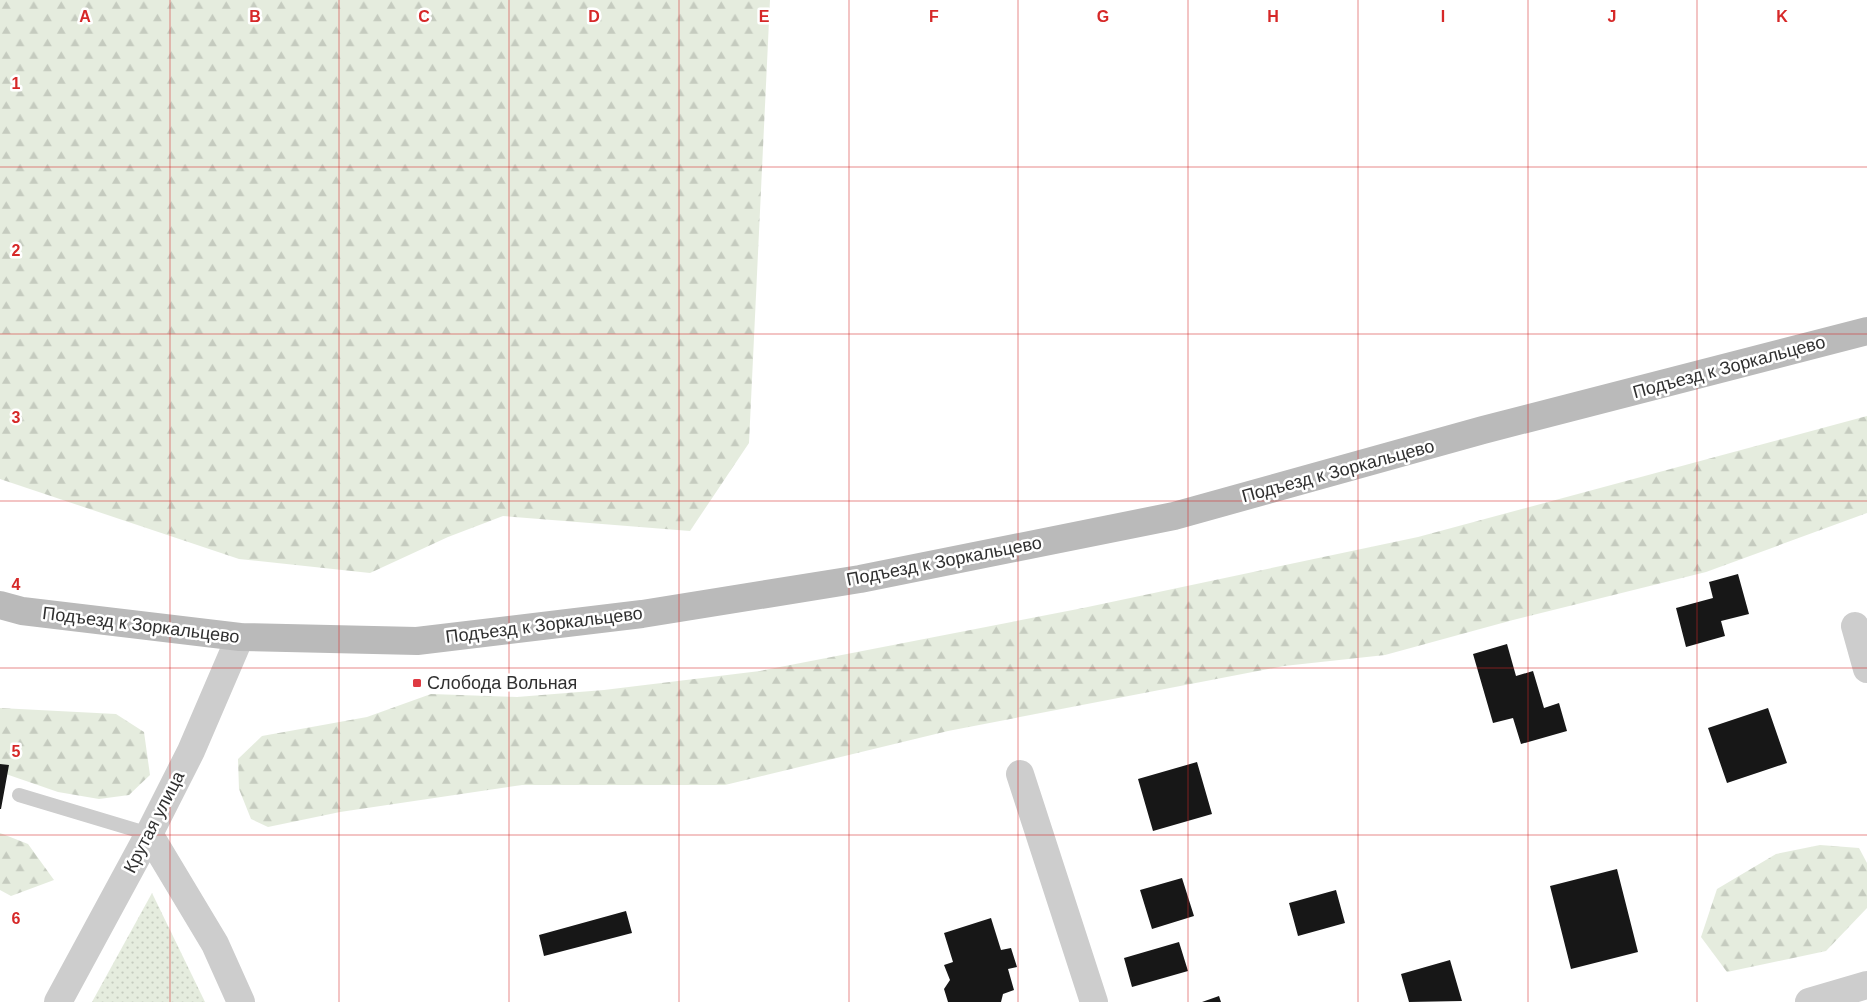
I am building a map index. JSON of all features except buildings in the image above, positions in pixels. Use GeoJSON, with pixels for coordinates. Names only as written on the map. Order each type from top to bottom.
{"type":"FeatureCollection","features":[{"type":"Feature","properties":{"kind":"street","name":"Подъезд к Зоркальцево"},"geometry":{"type":"LineString","coordinates":[[0,605],[22,611],[240,637],[417,641],[642,614],[860,579],[1174,516],[1483,430],[1867,331]]}},
{"type":"Feature","properties":{"kind":"street"},"geometry":{"type":"LineString","coordinates":[[1855,626],[1867,669]]}},
{"type":"Feature","properties":{"kind":"street","name":"Крутая улица"},"geometry":{"type":"LineString","coordinates":[[58,1002],[149,834],[191,751],[240,637]]}},
{"type":"Feature","properties":{"kind":"street"},"geometry":{"type":"LineString","coordinates":[[1020,774],[1094,1002]]}},
{"type":"Feature","properties":{"kind":"street"},"geometry":{"type":"LineString","coordinates":[[149,834],[215,944],[241,1002]]}},
{"type":"Feature","properties":{"kind":"street"},"geometry":{"type":"LineString","coordinates":[[1809,1002],[1867,985]]}},
{"type":"Feature","properties":{"kind":"lane"},"geometry":{"type":"LineString","coordinates":[[19,795],[149,834]]}},
{"type":"Feature","properties":{"kind":"green space"},"geometry":{"type":"Polygon","coordinates":[[[0,0],[770,0],[749,443],[690,531],[503,516],[448,537],[370,573],[239,559],[0,479],[0,0]]]}},
{"type":"Feature","properties":{"kind":"green space"},"geometry":{"type":"Polygon","coordinates":[[[1867,416],[1867,513],[1706,572],[1513,620],[1385,655],[1284,666],[948,731],[725,785],[522,785],[340,812],[268,827],[251,819],[239,789],[238,759],[262,736],[367,717],[431,694],[517,697],[604,690],[760,671],[1083,608],[1418,537],[1867,416]]]}},
{"type":"Feature","properties":{"kind":"green space"},"geometry":{"type":"Polygon","coordinates":[[[0,708],[116,714],[144,732],[150,775],[129,795],[99,799],[58,792],[0,772],[0,708]]]}},
{"type":"Feature","properties":{"kind":"green space"},"geometry":{"type":"Polygon","coordinates":[[[0,833],[28,844],[54,880],[11,896],[0,890],[0,833]]]}},
{"type":"Feature","properties":{"kind":"green space"},"geometry":{"type":"Polygon","coordinates":[[[1820,845],[1859,848],[1867,863],[1867,908],[1826,951],[1727,972],[1701,937],[1717,889],[1776,854],[1820,845]]]}},
{"type":"Feature","properties":{"kind":"green space"},"geometry":{"type":"Polygon","coordinates":[[[152,893],[205,1002],[92,1002],[152,893]]]}},
{"type":"Feature","properties":{"kind":"place","name":"Слобода Вольная"},"geometry":{"type":"Point","coordinates":[417,683]}}]}
